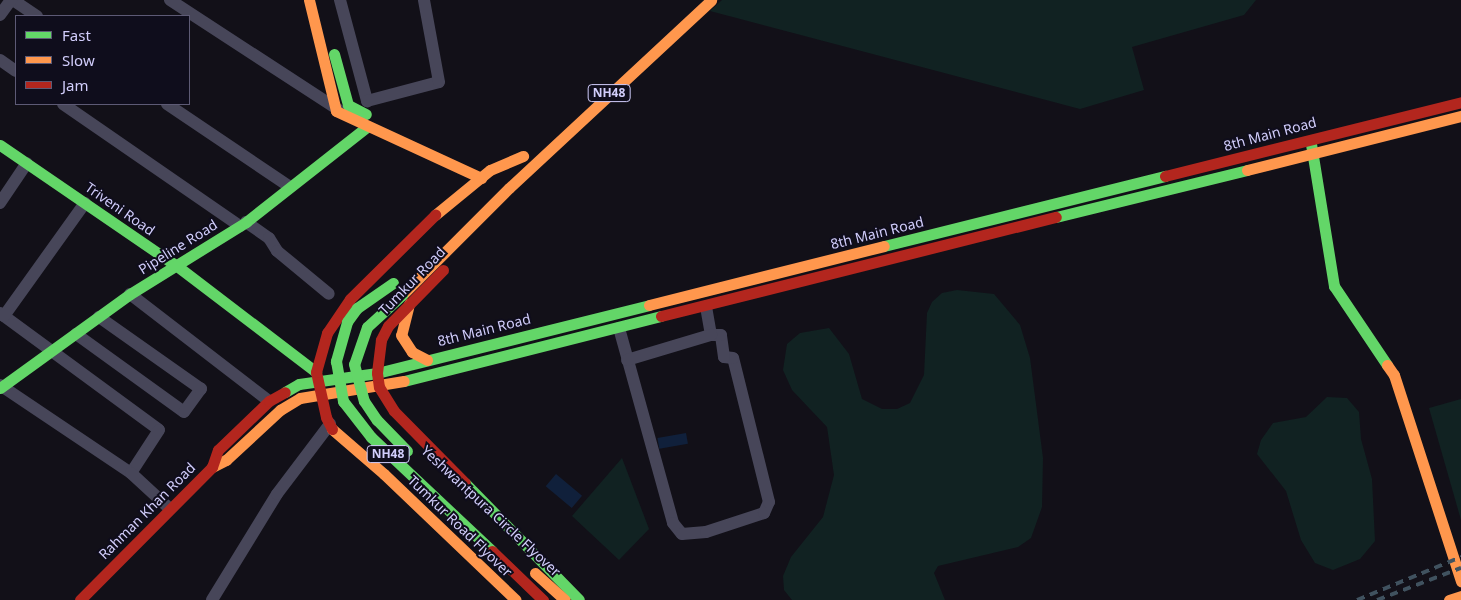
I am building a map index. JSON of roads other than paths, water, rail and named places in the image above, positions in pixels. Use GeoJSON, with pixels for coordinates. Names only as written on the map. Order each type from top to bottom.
{"type":"FeatureCollection","features":[{"type":"Feature","properties":{"kind":"main road"},"geometry":{"type":"LineString","coordinates":[[309,0],[342,108],[368,126],[485,174]]}},
{"type":"Feature","properties":{"kind":"main road"},"geometry":{"type":"LineString","coordinates":[[321,0],[342,108]]}},
{"type":"Feature","properties":{"kind":"main road","name":"Yeshwantpura Circle Flyover"},"geometry":{"type":"LineString","coordinates":[[414,458],[377,420],[364,401],[354,364],[367,327],[405,299],[509,188],[711,0]]}},
{"type":"Feature","properties":{"kind":"main road","name":"8th Main Road"},"geometry":{"type":"LineString","coordinates":[[299,384],[316,376],[377,372],[427,360],[1218,164],[1310,138],[1461,102]]}},
{"type":"Feature","properties":{"kind":"main road"},"geometry":{"type":"LineString","coordinates":[[342,108],[485,174]]}},
{"type":"Feature","properties":{"kind":"main road"},"geometry":{"type":"LineString","coordinates":[[212,467],[226,460],[280,410],[300,398],[319,393],[379,387],[1221,178],[1461,116]]}},
{"type":"Feature","properties":{"kind":"main road","name":"Pipeline Road"},"geometry":{"type":"LineString","coordinates":[[1,387],[130,294],[243,224],[368,126]]}},
{"type":"Feature","properties":{"kind":"main road"},"geometry":{"type":"LineString","coordinates":[[1310,138],[1334,286],[1394,375],[1461,581]]}},
{"type":"Feature","properties":{"kind":"main road","name":"Triveni Road"},"geometry":{"type":"LineString","coordinates":[[0,145],[176,266],[316,376]]}},
{"type":"Feature","properties":{"kind":"main road"},"geometry":{"type":"LineString","coordinates":[[330,424],[319,393],[316,376],[329,330],[350,299],[436,214],[485,174],[526,152],[496,181]]}},
{"type":"Feature","properties":{"kind":"main road"},"geometry":{"type":"LineString","coordinates":[[1218,164],[1221,178]]}},
{"type":"Feature","properties":{"kind":"main road","name":"Yeshwantpura Circle Flyover"},"geometry":{"type":"LineString","coordinates":[[396,279],[357,308],[347,322],[336,361],[337,381],[343,401],[371,437],[542,600]]}},
{"type":"Feature","properties":{"kind":"main road"},"geometry":{"type":"LineString","coordinates":[[363,288],[394,317]]}},
{"type":"Feature","properties":{"kind":"main road"},"geometry":{"type":"LineString","coordinates":[[405,299],[401,335],[412,352],[427,360]]}},
{"type":"Feature","properties":{"kind":"main road","name":"Tumkur Road"},"geometry":{"type":"LineString","coordinates":[[405,299],[380,340],[377,372],[379,387],[394,412],[578,600]]}},
{"type":"Feature","properties":{"kind":"main road"},"geometry":{"type":"LineString","coordinates":[[577,322],[582,337]]}},
{"type":"Feature","properties":{"kind":"main road","name":"Rahman Khan Road"},"geometry":{"type":"LineString","coordinates":[[83,599],[212,467],[218,450],[269,401],[299,384]]}},
{"type":"Feature","properties":{"kind":"main road","name":"Tumkur Road Flyover"},"geometry":{"type":"LineString","coordinates":[[330,424],[346,444],[384,474],[516,600]]}},
{"type":"Feature","properties":{"kind":"main road","name":"Yeshwantpura Circle Flyover"},"geometry":{"type":"LineString","coordinates":[[524,562],[565,600]]}},
{"type":"Feature","properties":{"kind":"main road"},"geometry":{"type":"LineString","coordinates":[[1449,600],[1461,596]]}},
{"type":"Feature","properties":{"kind":"street"},"geometry":{"type":"LineString","coordinates":[[0,15],[12,0],[35,15]]}},
{"type":"Feature","properties":{"kind":"street"},"geometry":{"type":"LineString","coordinates":[[170,0],[342,108]]}},
{"type":"Feature","properties":{"kind":"street"},"geometry":{"type":"LineString","coordinates":[[340,0],[367,101],[439,82],[424,0]]}},
{"type":"Feature","properties":{"kind":"street"},"geometry":{"type":"LineString","coordinates":[[0,60],[15,70]]}},
{"type":"Feature","properties":{"kind":"street"},"geometry":{"type":"LineString","coordinates":[[64,105],[243,224],[269,238],[277,251],[329,294]]}},
{"type":"Feature","properties":{"kind":"street"},"geometry":{"type":"LineString","coordinates":[[167,105],[290,187]]}},
{"type":"Feature","properties":{"kind":"street"},"geometry":{"type":"LineString","coordinates":[[0,203],[27,163]]}},
{"type":"Feature","properties":{"kind":"street"},"geometry":{"type":"LineString","coordinates":[[84,203],[2,314],[159,430],[131,473]]}},
{"type":"Feature","properties":{"kind":"street"},"geometry":{"type":"LineString","coordinates":[[130,294],[269,401]]}},
{"type":"Feature","properties":{"kind":"street"},"geometry":{"type":"LineString","coordinates":[[706,306],[711,335]]}},
{"type":"Feature","properties":{"kind":"street"},"geometry":{"type":"LineString","coordinates":[[76,334],[184,412],[201,389],[99,317]]}},
{"type":"Feature","properties":{"kind":"street"},"geometry":{"type":"LineString","coordinates":[[619,328],[627,360],[673,523],[682,534],[706,532],[764,513],[769,502],[733,358],[724,357],[721,335],[711,335],[627,360]]}},
{"type":"Feature","properties":{"kind":"street"},"geometry":{"type":"LineString","coordinates":[[1,387],[131,473],[170,508]]}},
{"type":"Feature","properties":{"kind":"street"},"geometry":{"type":"LineString","coordinates":[[212,600],[277,494],[330,424]]}},
{"type":"Feature","properties":{"kind":"water"},"geometry":{"type":"Polygon","coordinates":[[[686,433],[688,444],[659,449],[657,438],[686,433]]]}},
{"type":"Feature","properties":{"kind":"water"},"geometry":{"type":"Polygon","coordinates":[[[556,474],[582,496],[572,508],[546,486],[556,474]]]}},
{"type":"Feature","properties":{"kind":"railway"},"geometry":{"type":"LineString","coordinates":[[1357,600],[1461,557]]}},
{"type":"Feature","properties":{"kind":"railway"},"geometry":{"type":"LineString","coordinates":[[1377,600],[1461,568]]}}]}
